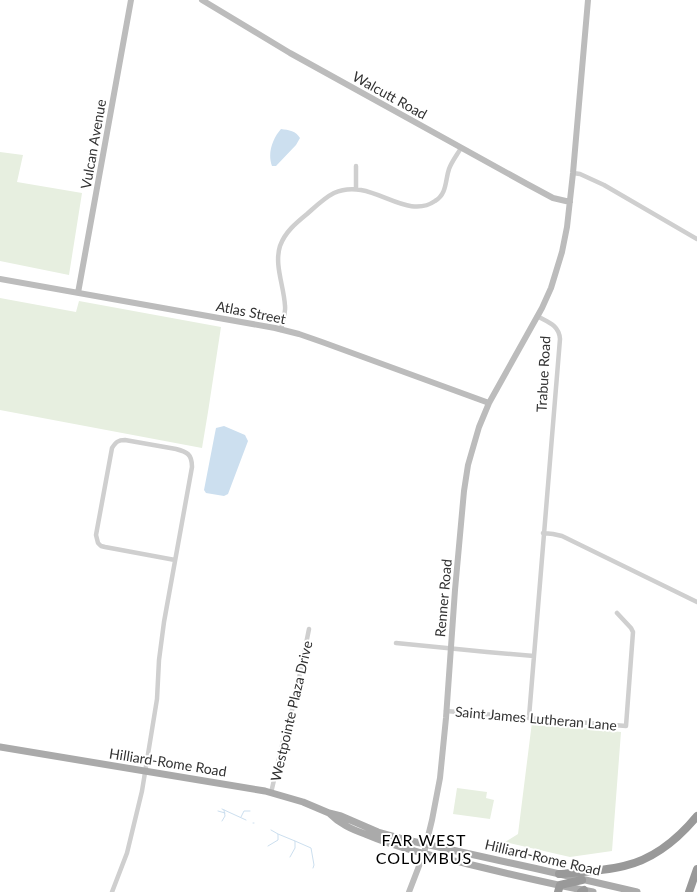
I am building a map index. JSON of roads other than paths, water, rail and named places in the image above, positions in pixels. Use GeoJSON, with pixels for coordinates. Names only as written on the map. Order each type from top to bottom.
{"type":"FeatureCollection","features":[{"type":"Feature","properties":{"kind":"highway"},"geometry":{"type":"LineString","coordinates":[[559,874],[625,866],[649,857],[667,846],[697,816]]}},
{"type":"Feature","properties":{"kind":"highway"},"geometry":{"type":"LineString","coordinates":[[688,892],[697,870]]}},
{"type":"Feature","properties":{"kind":"highway"},"geometry":{"type":"LineString","coordinates":[[559,888],[582,880]]}},
{"type":"Feature","properties":{"kind":"main road","name":"Hilliard-Rome Road"},"geometry":{"type":"LineString","coordinates":[[0,747],[272,793],[303,802],[378,832],[637,892]]}},
{"type":"Feature","properties":{"kind":"main road","name":"Hilliard-Rome Road"},"geometry":{"type":"LineString","coordinates":[[329,813],[336,821],[385,842],[523,877],[559,888],[593,892]]}},
{"type":"Feature","properties":{"kind":"street","name":"Vulcan Avenue"},"geometry":{"type":"LineString","coordinates":[[78,293],[131,0]]}},
{"type":"Feature","properties":{"kind":"street","name":"Walcutt Road"},"geometry":{"type":"LineString","coordinates":[[202,0],[290,53],[461,148],[553,198],[570,202]]}},
{"type":"Feature","properties":{"kind":"street","name":"Trabue Road"},"geometry":{"type":"LineString","coordinates":[[528,718],[560,339],[559,333],[554,326],[537,316],[551,288],[559,264],[567,227],[588,0]]}},
{"type":"Feature","properties":{"kind":"street"},"geometry":{"type":"LineString","coordinates":[[281,330],[285,306],[278,256],[284,236],[290,228],[334,193],[348,190],[356,189],[366,191],[411,206],[420,207],[429,205],[442,195],[450,168],[461,148]]}},
{"type":"Feature","properties":{"kind":"street"},"geometry":{"type":"LineString","coordinates":[[356,166],[356,189]]}},
{"type":"Feature","properties":{"kind":"street"},"geometry":{"type":"LineString","coordinates":[[573,173],[580,174],[604,186],[697,239]]}},
{"type":"Feature","properties":{"kind":"street","name":"Atlas Street"},"geometry":{"type":"LineString","coordinates":[[0,279],[299,334],[489,403]]}},
{"type":"Feature","properties":{"kind":"street","name":"Renner Road"},"geometry":{"type":"LineString","coordinates":[[409,892],[424,853],[440,778],[456,578],[464,491],[468,465],[479,427],[489,403],[537,316]]}},
{"type":"Feature","properties":{"kind":"street"},"geometry":{"type":"LineString","coordinates":[[112,892],[127,853],[140,798],[157,699],[160,651],[192,467],[192,460],[189,455],[183,451],[120,440],[116,442],[112,448],[96,535],[98,543],[105,547],[175,560]]}},
{"type":"Feature","properties":{"kind":"street"},"geometry":{"type":"LineString","coordinates":[[543,533],[562,536],[697,602]]}},
{"type":"Feature","properties":{"kind":"street","name":"Saint James Lutheran Lane"},"geometry":{"type":"LineString","coordinates":[[446,711],[626,726],[633,632],[617,613]]}},
{"type":"Feature","properties":{"kind":"street","name":"Westpointe Plaza Drive"},"geometry":{"type":"LineString","coordinates":[[272,793],[310,629]]}},
{"type":"Feature","properties":{"kind":"street"},"geometry":{"type":"LineString","coordinates":[[396,643],[534,656]]}},
{"type":"Feature","properties":{"kind":"water"},"geometry":{"type":"Polygon","coordinates":[[[281,129],[294,132],[300,138],[296,145],[276,166],[272,166],[270,156],[272,146],[281,129]]]}},
{"type":"Feature","properties":{"kind":"water"},"geometry":{"type":"Polygon","coordinates":[[[224,426],[245,435],[248,441],[228,494],[224,496],[206,493],[204,490],[216,428],[224,426]]]}},
{"type":"Feature","properties":{"kind":"waterway"},"geometry":{"type":"LineString","coordinates":[[222,809],[246,820]]}},
{"type":"Feature","properties":{"kind":"waterway"},"geometry":{"type":"LineString","coordinates":[[222,821],[225,816],[224,810]]}},
{"type":"Feature","properties":{"kind":"waterway"},"geometry":{"type":"LineString","coordinates":[[218,811],[225,813]]}},
{"type":"Feature","properties":{"kind":"waterway"},"geometry":{"type":"LineString","coordinates":[[241,817],[244,811],[250,811]]}},
{"type":"Feature","properties":{"kind":"waterway"},"geometry":{"type":"LineString","coordinates":[[268,846],[278,840],[278,834],[271,830]]}},
{"type":"Feature","properties":{"kind":"waterway"},"geometry":{"type":"LineString","coordinates":[[278,834],[295,841],[295,848],[290,857]]}},
{"type":"Feature","properties":{"kind":"waterway"},"geometry":{"type":"LineString","coordinates":[[295,841],[311,848],[314,865],[313,868]]}},
{"type":"Feature","properties":{"kind":"district","name":"FAR WEST COLUMBUS"},"geometry":{"type":"Point","coordinates":[424,848]}}]}
